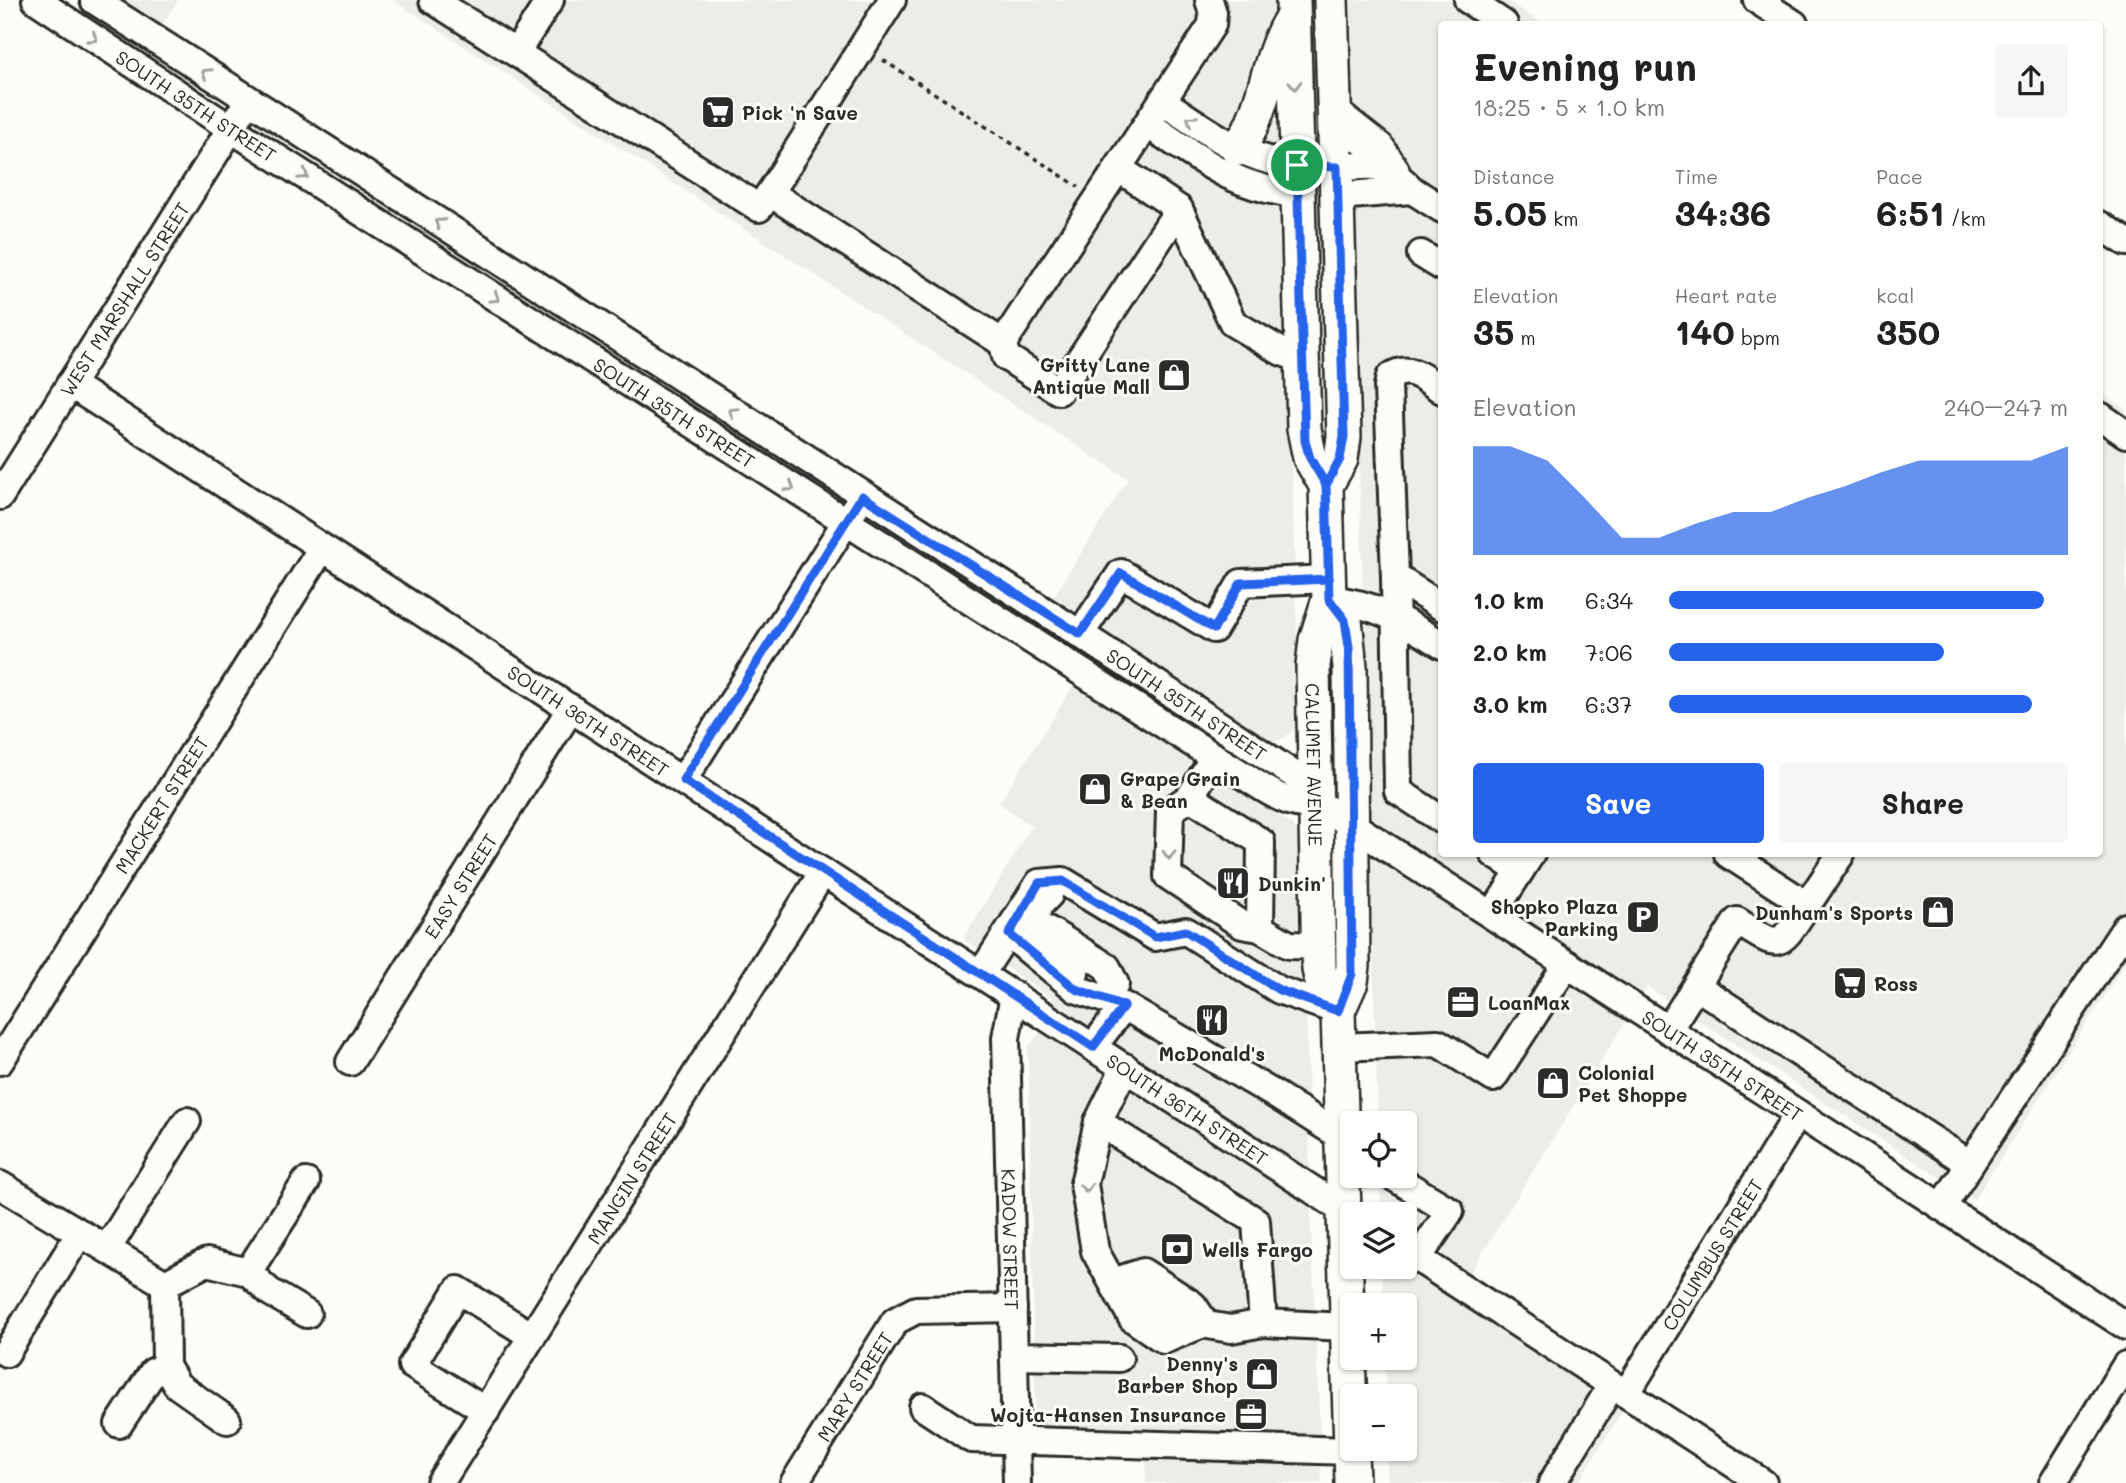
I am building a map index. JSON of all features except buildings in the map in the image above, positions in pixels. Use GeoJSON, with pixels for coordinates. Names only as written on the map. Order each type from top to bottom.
{"type":"FeatureCollection","features":[{"type":"Feature","properties":{"kind":"main road","name":"CALUMET AVENUE"},"geometry":{"type":"LineString","coordinates":[[1326,485],[1340,459],[1344,437],[1331,0]]}},
{"type":"Feature","properties":{"kind":"main road","name":"CALUMET AVENUE"},"geometry":{"type":"LineString","coordinates":[[1293,9],[1305,441],[1310,458],[1326,485],[1329,589],[1314,657],[1319,946],[1322,984],[1338,1011]]}},
{"type":"Feature","properties":{"kind":"main road"},"geometry":{"type":"LineString","coordinates":[[1238,149],[1251,128],[1273,54],[1293,9]]}},
{"type":"Feature","properties":{"kind":"main road"},"geometry":{"type":"LineString","coordinates":[[1335,116],[1374,144],[1402,180]]}},
{"type":"Feature","properties":{"kind":"main road"},"geometry":{"type":"LineString","coordinates":[[1298,179],[1338,181]]}},
{"type":"Feature","properties":{"kind":"main road","name":"CALUMET AVENUE"},"geometry":{"type":"LineString","coordinates":[[1329,589],[1342,614],[1348,635],[1353,967],[1338,1011],[1343,1111]]}},
{"type":"Feature","properties":{"kind":"main road","name":"CALUMET AVENUE"},"geometry":{"type":"LineString","coordinates":[[1348,1370],[1351,1467]]}},
{"type":"Feature","properties":{"kind":"street","name":"SOUTH 35TH STREET"},"geometry":{"type":"LineString","coordinates":[[36,0],[230,128],[1214,757],[1278,797],[1306,806],[1318,803]]}},
{"type":"Feature","properties":{"kind":"street","name":"SOUTH 35TH STREET"},"geometry":{"type":"LineString","coordinates":[[94,0],[1080,634],[1277,763],[1303,782],[1318,803],[2126,1326]]}},
{"type":"Feature","properties":{"kind":"street"},"geometry":{"type":"LineString","coordinates":[[433,0],[517,51],[759,208],[892,0]]}},
{"type":"Feature","properties":{"kind":"street"},"geometry":{"type":"LineString","coordinates":[[517,51],[551,0]]}},
{"type":"Feature","properties":{"kind":"street"},"geometry":{"type":"LineString","coordinates":[[1003,344],[1212,25],[1213,13],[1209,0]]}},
{"type":"Feature","properties":{"kind":"street"},"geometry":{"type":"LineString","coordinates":[[1468,0],[1500,21]]}},
{"type":"Feature","properties":{"kind":"street"},"geometry":{"type":"LineString","coordinates":[[1756,0],[1789,21]]}},
{"type":"Feature","properties":{"kind":"street","name":"WEST MARSHALL STREET"},"geometry":{"type":"LineString","coordinates":[[0,496],[249,101]]}},
{"type":"Feature","properties":{"kind":"street"},"geometry":{"type":"LineString","coordinates":[[1162,101],[1238,149],[1298,179]]}},
{"type":"Feature","properties":{"kind":"street"},"geometry":{"type":"LineString","coordinates":[[1147,124],[1240,183],[1267,191],[1298,179]]}},
{"type":"Feature","properties":{"kind":"street"},"geometry":{"type":"LineString","coordinates":[[1338,181],[1379,166],[1438,206]]}},
{"type":"Feature","properties":{"kind":"street"},"geometry":{"type":"LineString","coordinates":[[1118,168],[1179,209],[1233,323],[1282,352],[1302,359]]}},
{"type":"Feature","properties":{"kind":"street"},"geometry":{"type":"LineString","coordinates":[[769,193],[1003,344],[1006,357],[1059,391],[1179,209]]}},
{"type":"Feature","properties":{"kind":"street"},"geometry":{"type":"LineString","coordinates":[[2103,227],[2126,242]]}},
{"type":"Feature","properties":{"kind":"street"},"geometry":{"type":"LineString","coordinates":[[1438,387],[1406,370],[1390,377],[1388,386],[1395,577],[1398,791],[1438,817]]}},
{"type":"Feature","properties":{"kind":"street","name":"SOUTH 36TH STREET"},"geometry":{"type":"LineString","coordinates":[[70,384],[1340,1208]]}},
{"type":"Feature","properties":{"kind":"street"},"geometry":{"type":"LineString","coordinates":[[2103,418],[2126,434]]}},
{"type":"Feature","properties":{"kind":"street"},"geometry":{"type":"LineString","coordinates":[[683,780],[862,496]]}},
{"type":"Feature","properties":{"kind":"street","name":"MACKERT STREET"},"geometry":{"type":"LineString","coordinates":[[0,1061],[322,548]]}},
{"type":"Feature","properties":{"kind":"street"},"geometry":{"type":"LineString","coordinates":[[1080,634],[1121,573],[1214,629],[1241,583],[1329,589],[1357,603],[1395,615],[1438,642]]}},
{"type":"Feature","properties":{"kind":"street"},"geometry":{"type":"LineString","coordinates":[[1395,577],[1438,604]]}},
{"type":"Feature","properties":{"kind":"street","name":"EASY STREET"},"geometry":{"type":"LineString","coordinates":[[350,1062],[571,708]]}},
{"type":"Feature","properties":{"kind":"street"},"geometry":{"type":"LineString","coordinates":[[1214,757],[1190,797],[1170,811],[1168,876],[1242,925],[1260,928],[1289,946],[1319,946]]}},
{"type":"Feature","properties":{"kind":"street"},"geometry":{"type":"LineString","coordinates":[[1190,797],[1261,842],[1260,928]]}},
{"type":"Feature","properties":{"kind":"street"},"geometry":{"type":"LineString","coordinates":[[1492,915],[1525,863],[1504,857]]}},
{"type":"Feature","properties":{"kind":"street"},"geometry":{"type":"LineString","coordinates":[[1733,857],[1807,905]]}},
{"type":"Feature","properties":{"kind":"street"},"geometry":{"type":"LineString","coordinates":[[1668,1030],[1737,920],[1769,942],[1776,943],[1784,939],[1839,857]]}},
{"type":"Feature","properties":{"kind":"street","name":"MANGIN STREET"},"geometry":{"type":"LineString","coordinates":[[440,1483],[823,872]]}},
{"type":"Feature","properties":{"kind":"street"},"geometry":{"type":"LineString","coordinates":[[981,974],[1009,934],[1039,883],[1063,881],[1155,937],[1186,931],[1279,990],[1338,1011]]}},
{"type":"Feature","properties":{"kind":"street"},"geometry":{"type":"LineString","coordinates":[[1063,881],[1038,906],[1035,922],[1069,970],[1120,995],[1274,1094],[1340,1153]]}},
{"type":"Feature","properties":{"kind":"street"},"geometry":{"type":"LineString","coordinates":[[1942,1207],[2126,927]]}},
{"type":"Feature","properties":{"kind":"street"},"geometry":{"type":"LineString","coordinates":[[1009,934],[1076,989],[1120,995]]}},
{"type":"Feature","properties":{"kind":"street"},"geometry":{"type":"LineString","coordinates":[[1339,1047],[1438,1043],[1493,1078],[1567,964]]}},
{"type":"Feature","properties":{"kind":"street"},"geometry":{"type":"LineString","coordinates":[[1696,986],[1970,1164]]}},
{"type":"Feature","properties":{"kind":"street","name":"KADOW STREET"},"geometry":{"type":"LineString","coordinates":[[1014,995],[1006,1038],[1017,1483]]}},
{"type":"Feature","properties":{"kind":"street"},"geometry":{"type":"LineString","coordinates":[[1093,1047],[1120,995]]}},
{"type":"Feature","properties":{"kind":"street"},"geometry":{"type":"LineString","coordinates":[[1125,1067],[1098,1122],[1084,1184],[1095,1251],[1132,1318],[1164,1340],[1205,1323]]}},
{"type":"Feature","properties":{"kind":"street","name":"COLUMBUS STREET"},"geometry":{"type":"LineString","coordinates":[[1552,1483],[1619,1390],[1798,1114]]}},
{"type":"Feature","properties":{"kind":"street"},"geometry":{"type":"LineString","coordinates":[[107,1249],[187,1121]]}},
{"type":"Feature","properties":{"kind":"street"},"geometry":{"type":"LineString","coordinates":[[1098,1122],[1256,1221],[1263,1323]]}},
{"type":"Feature","properties":{"kind":"street"},"geometry":{"type":"LineString","coordinates":[[248,1272],[306,1182]]}},
{"type":"Feature","properties":{"kind":"street"},"geometry":{"type":"LineString","coordinates":[[0,1185],[165,1284]]}},
{"type":"Feature","properties":{"kind":"street"},"geometry":{"type":"LineString","coordinates":[[1412,1188],[1450,1211],[1417,1248]]}},
{"type":"Feature","properties":{"kind":"street"},"geometry":{"type":"LineString","coordinates":[[6,1353],[80,1233]]}},
{"type":"Feature","properties":{"kind":"street"},"geometry":{"type":"LineString","coordinates":[[1417,1257],[1763,1483]]}},
{"type":"Feature","properties":{"kind":"street"},"geometry":{"type":"LineString","coordinates":[[165,1284],[207,1262],[248,1272],[270,1292],[307,1314]]}},
{"type":"Feature","properties":{"kind":"street"},"geometry":{"type":"LineString","coordinates":[[1113,1282],[1141,1285],[1205,1323],[1231,1329],[1263,1323],[1340,1327]]}},
{"type":"Feature","properties":{"kind":"street"},"geometry":{"type":"LineString","coordinates":[[165,1284],[166,1366],[177,1385],[227,1420]]}},
{"type":"Feature","properties":{"kind":"street"},"geometry":{"type":"LineString","coordinates":[[486,1410],[412,1365],[458,1290],[532,1336]]}},
{"type":"Feature","properties":{"kind":"street","name":"MARY STREET"},"geometry":{"type":"LineString","coordinates":[[794,1483],[895,1321],[916,1310],[1013,1308]]}},
{"type":"Feature","properties":{"kind":"street"},"geometry":{"type":"LineString","coordinates":[[1014,1356],[1119,1357]]}},
{"type":"Feature","properties":{"kind":"street"},"geometry":{"type":"LineString","coordinates":[[2053,1483],[2126,1365]]}},
{"type":"Feature","properties":{"kind":"street"},"geometry":{"type":"LineString","coordinates":[[119,1424],[153,1372],[166,1366]]}},
{"type":"Feature","properties":{"kind":"street"},"geometry":{"type":"LineString","coordinates":[[923,1407],[971,1439],[1351,1467]]}},
{"type":"Feature","properties":{"kind":"path"},"geometry":{"type":"LineString","coordinates":[[878,57],[1080,187],[1087,177]]}},
{"type":"Feature","properties":{"kind":"shaded area"},"geometry":{"type":"Polygon","coordinates":[[[118,0],[178,0],[161,27],[118,0]]]}},
{"type":"Feature","properties":{"kind":"shaded area"},"geometry":{"type":"Polygon","coordinates":[[[393,0],[1278,0],[1299,708],[1295,729],[1282,739],[1272,742],[1265,740],[1052,599],[1128,479],[393,0]]]}},
{"type":"Feature","properties":{"kind":"shaded area"},"geometry":{"type":"Polygon","coordinates":[[[1346,0],[1506,0],[1538,21],[1438,21],[1438,857],[2103,857],[2103,394],[2126,409],[2126,962],[1974,1200],[1647,987],[1454,1299],[1623,1410],[1578,1483],[1388,1483],[1387,1461],[1417,1461],[1417,1384],[1386,1384],[1385,1370],[1417,1370],[1417,1293],[1383,1293],[1382,1279],[1417,1279],[1417,1202],[1381,1202],[1380,1188],[1417,1188],[1417,1111],[1378,1111],[1346,0]]]}},
{"type":"Feature","properties":{"kind":"shaded area"},"geometry":{"type":"Polygon","coordinates":[[[1075,683],[1293,825],[1299,834],[1303,848],[1311,1223],[1322,1483],[1146,1483],[1146,1454],[1036,1452],[1028,1048],[1039,1034],[1052,998],[963,939],[1032,826],[999,803],[1075,683]]]}},
{"type":"Feature","properties":{"kind":"place","name":"Pick 'n Save"},"geometry":{"type":"Point","coordinates":[718,112]}},
{"type":"Feature","properties":{"kind":"place","name":"Gritty Lane Antique Mall"},"geometry":{"type":"Point","coordinates":[1174,375]}},
{"type":"Feature","properties":{"kind":"place","name":"Grape Grain & Bean"},"geometry":{"type":"Point","coordinates":[1095,789]}},
{"type":"Feature","properties":{"kind":"place","name":"Dunkin'"},"geometry":{"type":"Point","coordinates":[1233,883]}},
{"type":"Feature","properties":{"kind":"place","name":"Dunham's Sports"},"geometry":{"type":"Point","coordinates":[1938,912]}},
{"type":"Feature","properties":{"kind":"place","name":"Shopko Plaza Parking"},"geometry":{"type":"Point","coordinates":[1643,917]}},
{"type":"Feature","properties":{"kind":"place","name":"Ross"},"geometry":{"type":"Point","coordinates":[1850,983]}},
{"type":"Feature","properties":{"kind":"place","name":"LoanMax"},"geometry":{"type":"Point","coordinates":[1463,1002]}},
{"type":"Feature","properties":{"kind":"place","name":"McDonald's"},"geometry":{"type":"Point","coordinates":[1212,1020]}},
{"type":"Feature","properties":{"kind":"place","name":"Colonial Pet Shoppe"},"geometry":{"type":"Point","coordinates":[1553,1083]}},
{"type":"Feature","properties":{"kind":"place","name":"Wells Fargo"},"geometry":{"type":"Point","coordinates":[1177,1249]}},
{"type":"Feature","properties":{"kind":"place","name":"Denny's Barber Shop"},"geometry":{"type":"Point","coordinates":[1262,1374]}},
{"type":"Feature","properties":{"kind":"place","name":"Wojta-Hansen Insurance"},"geometry":{"type":"Point","coordinates":[1251,1414]}},
{"type":"Feature","properties":{"kind":"route"},"geometry":{"type":"LineString","coordinates":[[1297,165],[1304,429],[1310,458],[1326,485],[1329,579],[1241,583],[1214,629],[1121,573],[1080,634],[862,496],[683,780],[1093,1047],[1124,1006],[1076,989],[1009,934],[1039,883],[1063,881],[1155,937],[1186,931],[1279,990],[1338,1011],[1352,974],[1349,647],[1345,620],[1329,599],[1329,579],[1326,485],[1340,459],[1344,437],[1337,167],[1297,165]]}}]}
